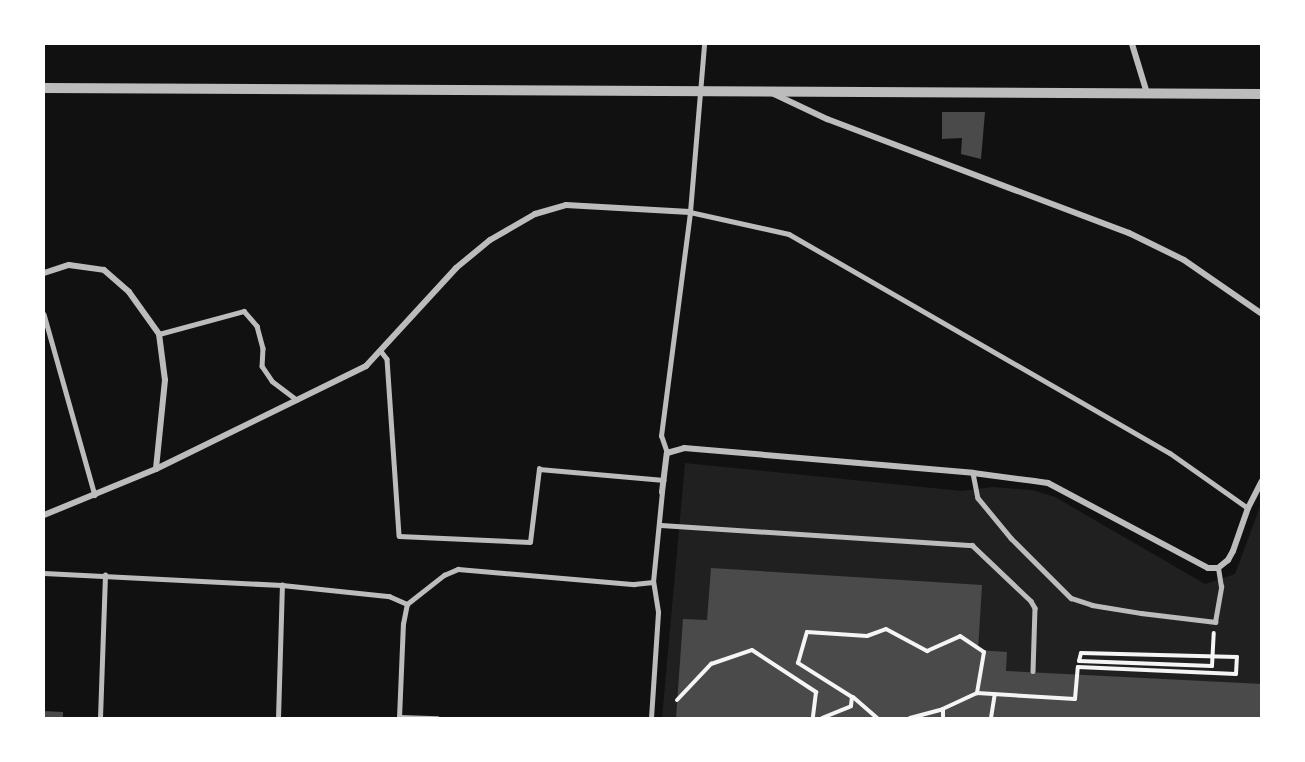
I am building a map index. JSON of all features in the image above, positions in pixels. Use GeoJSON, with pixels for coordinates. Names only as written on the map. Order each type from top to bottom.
{"type":"FeatureCollection","features":[{"type":"Feature","properties":{"kind":"street"},"geometry":{"type":"LineString","coordinates":[[1132,44],[1147,93]]}},
{"type":"Feature","properties":{"kind":"street"},"geometry":{"type":"LineString","coordinates":[[44,88],[1262,94]]}},
{"type":"Feature","properties":{"kind":"street"},"geometry":{"type":"LineString","coordinates":[[771,93],[827,119],[1129,233],[1184,260],[1262,314]]}},
{"type":"Feature","properties":{"kind":"street"},"geometry":{"type":"LineString","coordinates":[[44,515],[156,469],[366,366],[456,268],[490,240],[535,214],[566,205],[690,212]]}},
{"type":"Feature","properties":{"kind":"street"},"geometry":{"type":"LineString","coordinates":[[44,273],[69,265],[104,270],[129,292],[159,334],[165,380],[156,469]]}},
{"type":"Feature","properties":{"kind":"street"},"geometry":{"type":"LineString","coordinates":[[662,492],[667,453],[684,448],[973,473],[1048,483],[1194,563],[1208,568],[1218,568],[1233,551],[1248,508],[1262,481]]}},
{"type":"Feature","properties":{"kind":"lane"},"geometry":{"type":"LineString","coordinates":[[667,453],[661,436],[690,212],[704,44]]}},
{"type":"Feature","properties":{"kind":"lane"},"geometry":{"type":"LineString","coordinates":[[690,212],[789,234],[1170,453],[1248,508]]}},
{"type":"Feature","properties":{"kind":"lane"},"geometry":{"type":"LineString","coordinates":[[159,334],[244,311],[257,326],[263,348],[262,366],[272,381],[297,400]]}},
{"type":"Feature","properties":{"kind":"lane"},"geometry":{"type":"LineString","coordinates":[[44,314],[95,495]]}},
{"type":"Feature","properties":{"kind":"lane"},"geometry":{"type":"LineString","coordinates":[[380,350],[387,360],[399,536],[530,542],[539,469],[664,480]]}},
{"type":"Feature","properties":{"kind":"lane"},"geometry":{"type":"LineString","coordinates":[[973,473],[978,498],[1011,538],[1071,598],[1112,609],[1215,622],[1221,587],[1218,568]]}},
{"type":"Feature","properties":{"kind":"lane"},"geometry":{"type":"LineString","coordinates":[[651,718],[658,612],[653,582],[661,525],[662,492]]}},
{"type":"Feature","properties":{"kind":"lane"},"geometry":{"type":"LineString","coordinates":[[661,525],[972,545],[1031,601],[1035,608],[1033,671]]}},
{"type":"Feature","properties":{"kind":"lane"},"geometry":{"type":"LineString","coordinates":[[436,718],[399,718],[403,624],[407,604],[424,589],[458,569],[634,584],[653,582]]}},
{"type":"Feature","properties":{"kind":"lane"},"geometry":{"type":"LineString","coordinates":[[44,573],[282,585],[389,596],[407,604]]}},
{"type":"Feature","properties":{"kind":"lane"},"geometry":{"type":"LineString","coordinates":[[100,718],[105,575]]}},
{"type":"Feature","properties":{"kind":"lane"},"geometry":{"type":"LineString","coordinates":[[278,718],[282,585]]}},
{"type":"Feature","properties":{"kind":"path"},"geometry":{"type":"LineString","coordinates":[[910,718],[943,709],[977,693],[1075,699],[1078,667],[1236,674],[1237,657],[1081,653],[1079,661],[1212,666],[1215,622]]}},
{"type":"Feature","properties":{"kind":"path"},"geometry":{"type":"LineString","coordinates":[[877,718],[852,696],[798,663],[807,632],[867,636],[886,629],[927,651],[960,636],[984,652],[977,693]]}},
{"type":"Feature","properties":{"kind":"path"},"geometry":{"type":"LineString","coordinates":[[677,700],[711,664],[752,650],[816,692],[813,718]]}},
{"type":"Feature","properties":{"kind":"path"},"geometry":{"type":"LineString","coordinates":[[992,718],[995,694]]}},
{"type":"Feature","properties":{"kind":"path"},"geometry":{"type":"LineString","coordinates":[[822,718],[850,706],[852,696]]}},
{"type":"Feature","properties":{"kind":"path"},"geometry":{"type":"LineString","coordinates":[[943,709],[943,718]]}},
{"type":"Feature","properties":{"kind":"shaded area"},"geometry":{"type":"Polygon","coordinates":[[[685,463],[962,491],[992,487],[1032,490],[1055,497],[1205,584],[1235,574],[1261,504],[1261,718],[662,718],[685,463]]]}},
{"type":"Feature","properties":{"kind":"building"},"geometry":{"type":"Polygon","coordinates":[[[942,112],[985,112],[981,159],[961,154],[962,138],[942,139],[942,112]]]}},
{"type":"Feature","properties":{"kind":"building"},"geometry":{"type":"Polygon","coordinates":[[[711,568],[982,585],[978,650],[1007,652],[1006,671],[1262,684],[1262,718],[676,718],[683,619],[707,620],[711,568]]]}},
{"type":"Feature","properties":{"kind":"building"},"geometry":{"type":"Polygon","coordinates":[[[44,711],[63,712],[63,718],[44,718],[44,711]]]}}]}
